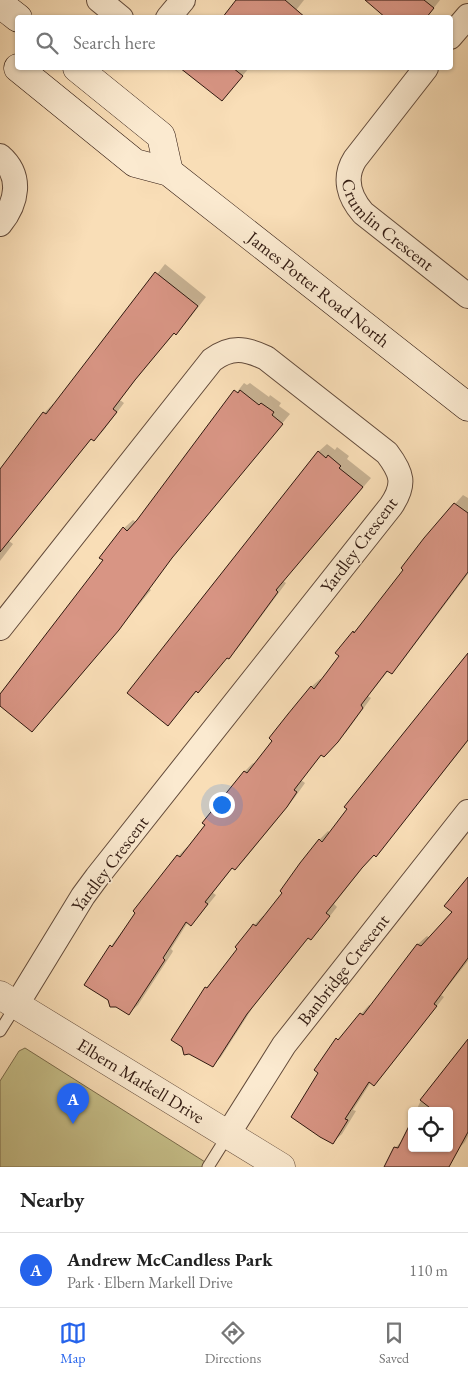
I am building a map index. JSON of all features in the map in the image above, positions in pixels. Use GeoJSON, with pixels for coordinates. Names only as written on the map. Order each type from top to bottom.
{"type":"FeatureCollection","features":[{"type":"Feature","properties":{"kind":"main road"},"geometry":{"type":"LineString","coordinates":[[0,4],[15,16]]}},
{"type":"Feature","properties":{"kind":"main road"},"geometry":{"type":"LineString","coordinates":[[0,53],[15,65]]}},
{"type":"Feature","properties":{"kind":"main road"},"geometry":{"type":"LineString","coordinates":[[22,70],[135,163],[170,172],[161,136],[79,70]]}},
{"type":"Feature","properties":{"kind":"main road","name":"James Potter Road North"},"geometry":{"type":"LineString","coordinates":[[170,172],[468,407]]}},
{"type":"Feature","properties":{"kind":"main road","name":"Elbern Markell Drive"},"geometry":{"type":"LineString","coordinates":[[9,999],[281,1167]]}},
{"type":"Feature","properties":{"kind":"street"},"geometry":{"type":"LineString","coordinates":[[99,0],[117,15]]}},
{"type":"Feature","properties":{"kind":"street"},"geometry":{"type":"LineString","coordinates":[[170,15],[183,0]]}},
{"type":"Feature","properties":{"kind":"street"},"geometry":{"type":"LineString","coordinates":[[453,34],[468,16]]}},
{"type":"Feature","properties":{"kind":"street","name":"Crumlin Crescent"},"geometry":{"type":"LineString","coordinates":[[424,70],[350,166],[348,184],[355,203],[363,213],[468,296]]}},
{"type":"Feature","properties":{"kind":"street"},"geometry":{"type":"LineString","coordinates":[[0,156],[13,172],[16,186],[9,212],[0,224]]}},
{"type":"Feature","properties":{"kind":"street","name":"Yardley Crescent"},"geometry":{"type":"LineString","coordinates":[[0,628],[212,360],[221,353],[236,348],[251,351],[266,358],[387,453],[399,469],[400,487],[391,506],[88,890],[9,999]]}},
{"type":"Feature","properties":{"kind":"street","name":"Banbridge Crescent"},"geometry":{"type":"LineString","coordinates":[[228,1134],[284,1045],[468,812]]}},
{"type":"Feature","properties":{"kind":"lane"},"geometry":{"type":"LineString","coordinates":[[0,1031],[9,999]]}},
{"type":"Feature","properties":{"kind":"lane"},"geometry":{"type":"LineString","coordinates":[[208,1167],[228,1134]]}},
{"type":"Feature","properties":{"kind":"shaded area"},"geometry":{"type":"Polygon","coordinates":[[[25,1048],[213,1167],[0,1167],[0,1081],[19,1051],[25,1048]]]}},
{"type":"Feature","properties":{"kind":"building"},"geometry":{"type":"Polygon","coordinates":[[[236,0],[285,0],[302,15],[224,15],[236,0]]]}},
{"type":"Feature","properties":{"kind":"building"},"geometry":{"type":"Polygon","coordinates":[[[365,0],[424,0],[434,8],[428,15],[382,15],[365,0]]]}},
{"type":"Feature","properties":{"kind":"building"},"geometry":{"type":"Polygon","coordinates":[[[183,70],[236,70],[243,76],[222,101],[183,70]]]}},
{"type":"Feature","properties":{"kind":"building"},"geometry":{"type":"Polygon","coordinates":[[[155,272],[198,306],[176,335],[174,333],[135,380],[113,409],[117,412],[94,441],[91,439],[0,552],[0,469],[43,412],[46,414],[155,272]]]}},
{"type":"Feature","properties":{"kind":"building"},"geometry":{"type":"Polygon","coordinates":[[[234,390],[238,393],[240,390],[259,405],[261,403],[274,412],[272,415],[283,424],[172,558],[119,630],[32,732],[0,706],[0,694],[103,560],[99,558],[123,527],[127,531],[137,520],[234,390]]]}},
{"type":"Feature","properties":{"kind":"building"},"geometry":{"type":"Polygon","coordinates":[[[318,451],[326,458],[328,455],[341,466],[339,468],[363,487],[276,590],[278,592],[229,659],[227,658],[198,693],[196,691],[168,726],[127,693],[318,451]]]}},
{"type":"Feature","properties":{"kind":"building"},"geometry":{"type":"Polygon","coordinates":[[[454,503],[468,513],[468,572],[392,674],[387,671],[361,705],[363,708],[338,742],[324,757],[321,755],[294,790],[297,792],[287,807],[235,870],[232,868],[205,902],[208,904],[191,926],[186,922],[163,958],[165,960],[129,1015],[116,1007],[110,1007],[108,1000],[84,985],[110,945],[112,947],[135,913],[133,911],[177,855],[180,857],[205,825],[202,823],[244,771],[247,773],[272,741],[269,738],[288,714],[311,686],[314,689],[339,656],[335,653],[353,631],[354,633],[403,570],[401,568],[424,538],[454,503]]]}},
{"type":"Feature","properties":{"kind":"building"},"geometry":{"type":"Polygon","coordinates":[[[468,653],[468,740],[376,857],[374,855],[362,868],[326,913],[330,916],[311,940],[308,938],[247,1014],[213,1067],[189,1054],[184,1055],[182,1047],[171,1040],[205,987],[207,988],[237,949],[235,947],[253,924],[256,926],[282,893],[280,891],[300,863],[319,839],[322,842],[347,809],[344,807],[468,653]]]}},
{"type":"Feature","properties":{"kind":"building"},"geometry":{"type":"Polygon","coordinates":[[[468,877],[468,958],[434,1004],[437,1006],[374,1086],[369,1082],[345,1119],[348,1120],[333,1144],[291,1117],[318,1073],[314,1070],[336,1038],[338,1040],[360,1013],[363,1015],[417,944],[421,946],[452,912],[444,906],[468,877]]]}},
{"type":"Feature","properties":{"kind":"building"},"geometry":{"type":"Polygon","coordinates":[[[468,1039],[468,1132],[449,1167],[384,1167],[394,1147],[398,1148],[408,1128],[408,1152],[453,1152],[453,1107],[429,1107],[420,1100],[468,1039]]]}},
{"type":"Feature","properties":{"kind":"place","name":"Andrew McCandless Park"},"geometry":{"type":"Point","coordinates":[73,1124]}}]}
